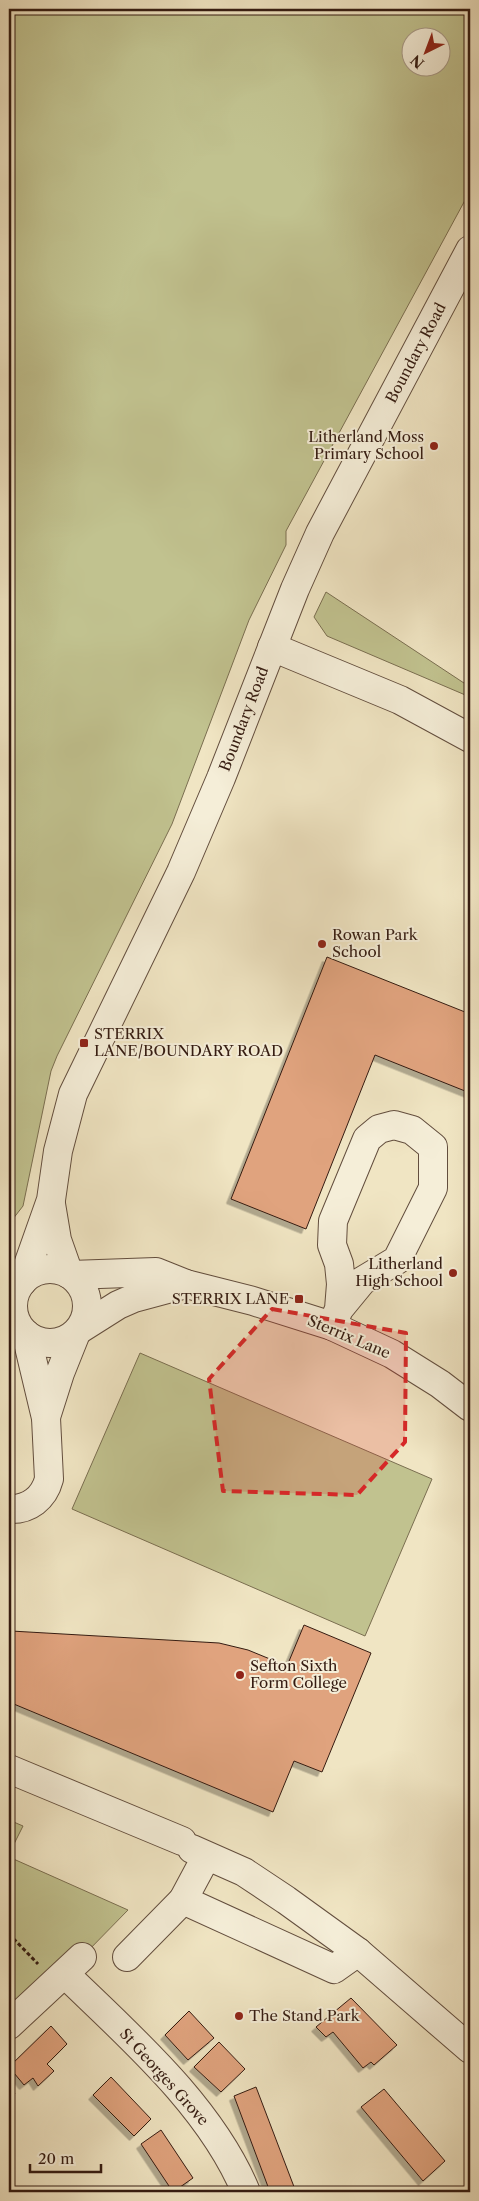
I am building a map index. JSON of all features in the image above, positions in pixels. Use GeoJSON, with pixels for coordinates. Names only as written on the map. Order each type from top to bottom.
{"type":"FeatureCollection","features":[{"type":"Feature","properties":{"kind":"street","name":"Boundary Road"},"geometry":{"type":"LineString","coordinates":[[17,1287],[51,1200],[58,1151],[73,1094],[181,872],[320,533],[470,250]]}},
{"type":"Feature","properties":{"kind":"street"},"geometry":{"type":"LineString","coordinates":[[272,647],[400,700],[470,738]]}},
{"type":"Feature","properties":{"kind":"street"},"geometry":{"type":"LineString","coordinates":[[394,1125],[412,1130],[433,1147],[433,1188],[397,1260],[362,1280],[335,1318],[341,1284],[339,1264],[332,1245],[333,1221],[368,1139],[379,1129],[394,1125]]}},
{"type":"Feature","properties":{"kind":"street","name":"Boundary Road"},"geometry":{"type":"LineString","coordinates":[[51,1200],[57,1240],[70,1275]]}},
{"type":"Feature","properties":{"kind":"street"},"geometry":{"type":"LineString","coordinates":[[9,1509],[25,1508],[42,1496],[49,1479],[46,1418],[14,1315],[17,1287],[30,1276],[49,1269],[70,1275],[80,1284],[86,1294],[87,1306],[86,1318],[78,1331],[60,1373],[46,1418]]}},
{"type":"Feature","properties":{"kind":"street","name":"Sterrix Lane"},"geometry":{"type":"LineString","coordinates":[[70,1275],[156,1272],[186,1284],[253,1301],[335,1318],[440,1384],[470,1407]]}},
{"type":"Feature","properties":{"kind":"street","name":"Sterrix Lane"},"geometry":{"type":"LineString","coordinates":[[78,1331],[118,1305],[134,1298],[186,1284]]}},
{"type":"Feature","properties":{"kind":"street"},"geometry":{"type":"LineString","coordinates":[[20,1335],[46,1343],[57,1343],[78,1331]]}},
{"type":"Feature","properties":{"kind":"street"},"geometry":{"type":"LineString","coordinates":[[9,1769],[244,1872],[358,1952],[470,2049]]}},
{"type":"Feature","properties":{"kind":"street"},"geometry":{"type":"LineString","coordinates":[[127,1957],[183,1900],[193,1849]]}},
{"type":"Feature","properties":{"kind":"street"},"geometry":{"type":"LineString","coordinates":[[183,1900],[334,1969],[358,1952]]}},
{"type":"Feature","properties":{"kind":"street"},"geometry":{"type":"LineString","coordinates":[[9,2025],[68,1971]]}},
{"type":"Feature","properties":{"kind":"street","name":"St Georges Grove"},"geometry":{"type":"LineString","coordinates":[[68,1971],[134,2040],[194,2107],[236,2167],[246,2192]]}},
{"type":"Feature","properties":{"kind":"path"},"geometry":{"type":"LineString","coordinates":[[9,1934],[68,1971]]}},
{"type":"Feature","properties":{"kind":"highlighted area"},"geometry":{"type":"Polygon","coordinates":[[[272,1309],[406,1333],[405,1442],[357,1495],[223,1491],[209,1379],[272,1309]]]}},
{"type":"Feature","properties":{"kind":"green space"},"geometry":{"type":"Polygon","coordinates":[[[9,9],[470,9],[470,191],[286,531],[286,545],[249,620],[172,824],[51,1071],[23,1206],[9,1224],[9,9]]]}},
{"type":"Feature","properties":{"kind":"green space"},"geometry":{"type":"Polygon","coordinates":[[[326,592],[470,687],[470,697],[327,636],[314,617],[326,592]]]}},
{"type":"Feature","properties":{"kind":"green space"},"geometry":{"type":"Polygon","coordinates":[[[140,1353],[432,1479],[365,1636],[72,1509],[140,1353]]]}},
{"type":"Feature","properties":{"kind":"green space"},"geometry":{"type":"Polygon","coordinates":[[[9,1820],[23,1826],[9,1854],[9,1820]]]}},
{"type":"Feature","properties":{"kind":"green space"},"geometry":{"type":"Polygon","coordinates":[[[9,1857],[128,1910],[82,1957],[9,2025],[9,1857]]]}},
{"type":"Feature","properties":{"kind":"building"},"geometry":{"type":"Polygon","coordinates":[[[327,957],[470,1014],[470,1093],[375,1055],[306,1229],[231,1199],[327,957]]]}},
{"type":"Feature","properties":{"kind":"building"},"geometry":{"type":"Polygon","coordinates":[[[304,1625],[371,1653],[322,1772],[294,1761],[273,1812],[9,1702],[11,1631],[219,1643],[248,1650],[287,1666],[304,1625]]]}},
{"type":"Feature","properties":{"kind":"building"},"geometry":{"type":"Polygon","coordinates":[[[351,1998],[397,2045],[374,2065],[371,2062],[363,2068],[333,2032],[326,2037],[316,2027],[351,1998]]]}},
{"type":"Feature","properties":{"kind":"building"},"geometry":{"type":"Polygon","coordinates":[[[189,2011],[214,2038],[188,2060],[165,2035],[189,2011]]]}},
{"type":"Feature","properties":{"kind":"building"},"geometry":{"type":"Polygon","coordinates":[[[51,2026],[67,2044],[47,2064],[54,2071],[38,2086],[33,2078],[24,2085],[9,2067],[51,2026]]]}},
{"type":"Feature","properties":{"kind":"building"},"geometry":{"type":"Polygon","coordinates":[[[219,2042],[245,2069],[221,2092],[194,2067],[219,2042]]]}},
{"type":"Feature","properties":{"kind":"building"},"geometry":{"type":"Polygon","coordinates":[[[111,2077],[151,2119],[134,2136],[93,2095],[111,2077]]]}},
{"type":"Feature","properties":{"kind":"building"},"geometry":{"type":"Polygon","coordinates":[[[256,2087],[296,2192],[270,2192],[234,2096],[256,2087]]]}},
{"type":"Feature","properties":{"kind":"building"},"geometry":{"type":"Polygon","coordinates":[[[9,2089],[15,2093],[9,2102],[9,2089]]]}},
{"type":"Feature","properties":{"kind":"building"},"geometry":{"type":"Polygon","coordinates":[[[384,2089],[445,2161],[423,2181],[361,2107],[384,2089]]]}},
{"type":"Feature","properties":{"kind":"building"},"geometry":{"type":"Polygon","coordinates":[[[161,2130],[193,2178],[173,2192],[141,2144],[161,2130]]]}},
{"type":"Feature","properties":{"kind":"place","name":"Litherland Moss Primary School"},"geometry":{"type":"Point","coordinates":[434,446]}},
{"type":"Feature","properties":{"kind":"place","name":"Rowan Park School"},"geometry":{"type":"Point","coordinates":[322,944]}},
{"type":"Feature","properties":{"kind":"place","name":"STERRIX LANE/BOUNDARY ROAD"},"geometry":{"type":"Point","coordinates":[84,1043]}},
{"type":"Feature","properties":{"kind":"place","name":"Litherland High School"},"geometry":{"type":"Point","coordinates":[453,1273]}},
{"type":"Feature","properties":{"kind":"place","name":"STERRIX LANE"},"geometry":{"type":"Point","coordinates":[299,1299]}},
{"type":"Feature","properties":{"kind":"place","name":"Sefton Sixth Form College"},"geometry":{"type":"Point","coordinates":[240,1675]}},
{"type":"Feature","properties":{"kind":"place","name":"The Stand Park"},"geometry":{"type":"Point","coordinates":[239,2016]}}]}
